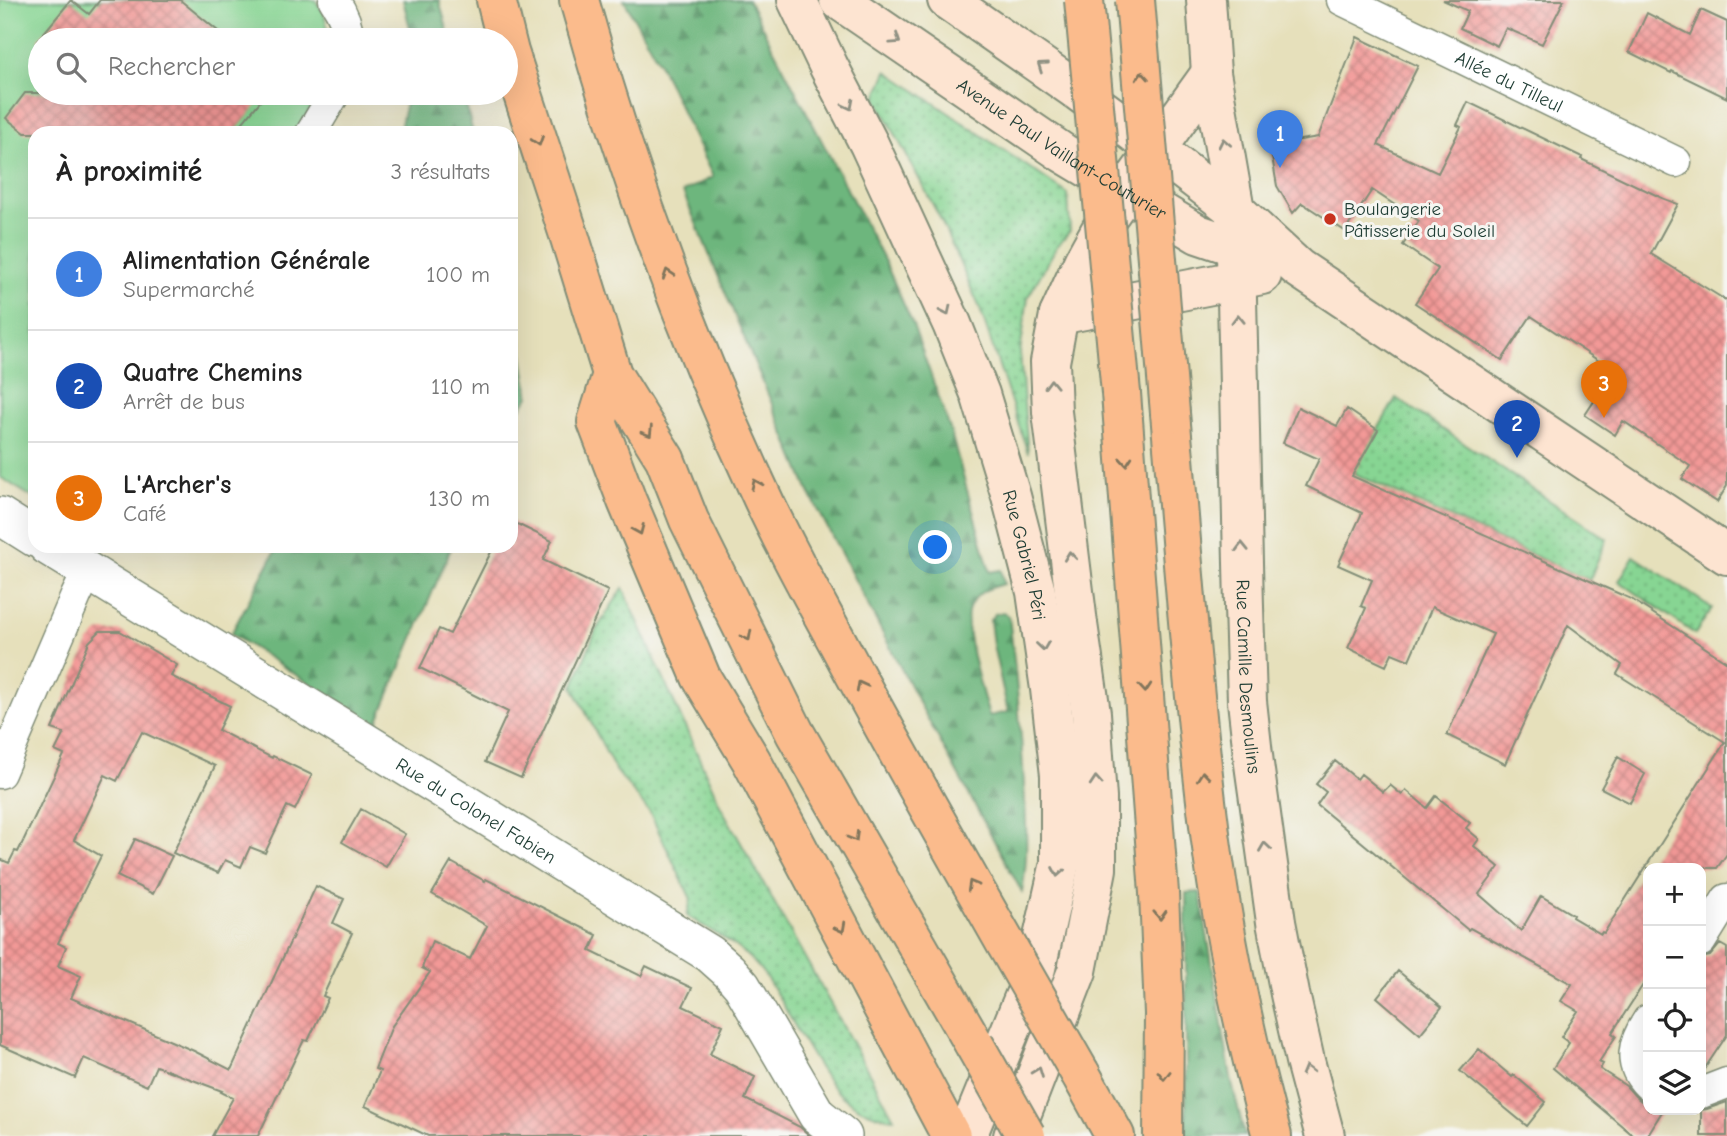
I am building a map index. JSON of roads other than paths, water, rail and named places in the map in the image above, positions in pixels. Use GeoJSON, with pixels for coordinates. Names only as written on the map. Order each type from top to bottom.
{"type":"FeatureCollection","features":[{"type":"Feature","properties":{"kind":"highway"},"geometry":{"type":"LineString","coordinates":[[496,0],[503,28]]}},
{"type":"Feature","properties":{"kind":"highway"},"geometry":{"type":"LineString","coordinates":[[579,0],[616,124],[676,297],[758,487],[864,691],[1115,1136]]}},
{"type":"Feature","properties":{"kind":"highway"},"geometry":{"type":"LineString","coordinates":[[1084,0],[1121,393],[1159,893],[1164,1014],[1163,1136]]}},
{"type":"Feature","properties":{"kind":"highway"},"geometry":{"type":"LineString","coordinates":[[1135,0],[1207,810],[1237,989],[1253,1066],[1272,1136]]}},
{"type":"Feature","properties":{"kind":"highway"},"geometry":{"type":"LineString","coordinates":[[518,79],[612,374],[664,459],[689,520],[795,733],[1026,1136]]}},
{"type":"Feature","properties":{"kind":"highway"},"geometry":{"type":"LineString","coordinates":[[612,374],[597,422],[701,677],[751,760],[943,1121]]}},
{"type":"Feature","properties":{"kind":"main road","name":"Rue Gabriel Péri"},"geometry":{"type":"LineString","coordinates":[[797,0],[875,156],[952,324],[980,394],[1036,592],[1060,775],[1060,863],[1036,968],[967,1136]]}},
{"type":"Feature","properties":{"kind":"main road"},"geometry":{"type":"LineString","coordinates":[[829,67],[831,56],[828,23],[840,0]]}},
{"type":"Feature","properties":{"kind":"main road","name":"Avenue Paul Vaillant-Couturier"},"geometry":{"type":"LineString","coordinates":[[840,0],[1063,153],[1126,191],[1198,233],[1298,268],[1727,555]]}},
{"type":"Feature","properties":{"kind":"main road","name":"Avenue Paul Vaillant-Couturier"},"geometry":{"type":"LineString","coordinates":[[921,0],[931,5],[959,9],[1156,149],[1237,246]]}},
{"type":"Feature","properties":{"kind":"main road"},"geometry":{"type":"LineString","coordinates":[[1206,0],[1211,73],[1237,246]]}},
{"type":"Feature","properties":{"kind":"main road","name":"Rue Gabriel Péri"},"geometry":{"type":"LineString","coordinates":[[1013,1136],[1077,971],[1097,869],[1097,797],[1091,713],[1052,412],[1050,362],[1059,315],[1083,262],[1109,215],[1211,73]]}},
{"type":"Feature","properties":{"kind":"main road"},"geometry":{"type":"LineString","coordinates":[[1063,153],[1156,149]]}},
{"type":"Feature","properties":{"kind":"main road"},"geometry":{"type":"LineString","coordinates":[[1059,315],[1237,246],[1298,268]]}},
{"type":"Feature","properties":{"kind":"main road","name":"Rue Camille Desmoulins"},"geometry":{"type":"LineString","coordinates":[[1237,246],[1247,701],[1267,860],[1285,970],[1325,1136]]}},
{"type":"Feature","properties":{"kind":"street"},"geometry":{"type":"LineString","coordinates":[[334,0],[348,28]]}},
{"type":"Feature","properties":{"kind":"street","name":"Allée du Tilleul"},"geometry":{"type":"LineString","coordinates":[[1342,0],[1676,162]]}},
{"type":"Feature","properties":{"kind":"street"},"geometry":{"type":"LineString","coordinates":[[315,126],[328,105]]}},
{"type":"Feature","properties":{"kind":"street","name":"Rue du Colonel Fabien"},"geometry":{"type":"LineString","coordinates":[[0,516],[28,533]]}},
{"type":"Feature","properties":{"kind":"street"},"geometry":{"type":"LineString","coordinates":[[0,773],[76,596],[60,553]]}},
{"type":"Feature","properties":{"kind":"street","name":"Rue du Colonel Fabien"},"geometry":{"type":"LineString","coordinates":[[62,553],[710,954],[742,986],[817,1115],[844,1136]]}},
{"type":"Feature","properties":{"kind":"street"},"geometry":{"type":"LineString","coordinates":[[1706,933],[1727,900]]}},
{"type":"Feature","properties":{"kind":"street"},"geometry":{"type":"LineString","coordinates":[[1643,1029],[1637,1040],[1634,1059],[1643,1078]]}},
{"type":"Feature","properties":{"kind":"street"},"geometry":{"type":"LineString","coordinates":[[1706,1091],[1727,1083]]}},
{"type":"Feature","properties":{"kind":"place","name":"Alimentation Générale"},"geometry":{"type":"Point","coordinates":[1280,168]}},
{"type":"Feature","properties":{"kind":"place","name":"Boulangerie Pâtisserie du Soleil"},"geometry":{"type":"Point","coordinates":[1330,219]}},
{"type":"Feature","properties":{"kind":"place","name":"L'Archer's"},"geometry":{"type":"Point","coordinates":[1604,418]}},
{"type":"Feature","properties":{"kind":"place","name":"Quatre Chemins"},"geometry":{"type":"Point","coordinates":[1517,458]}}]}
